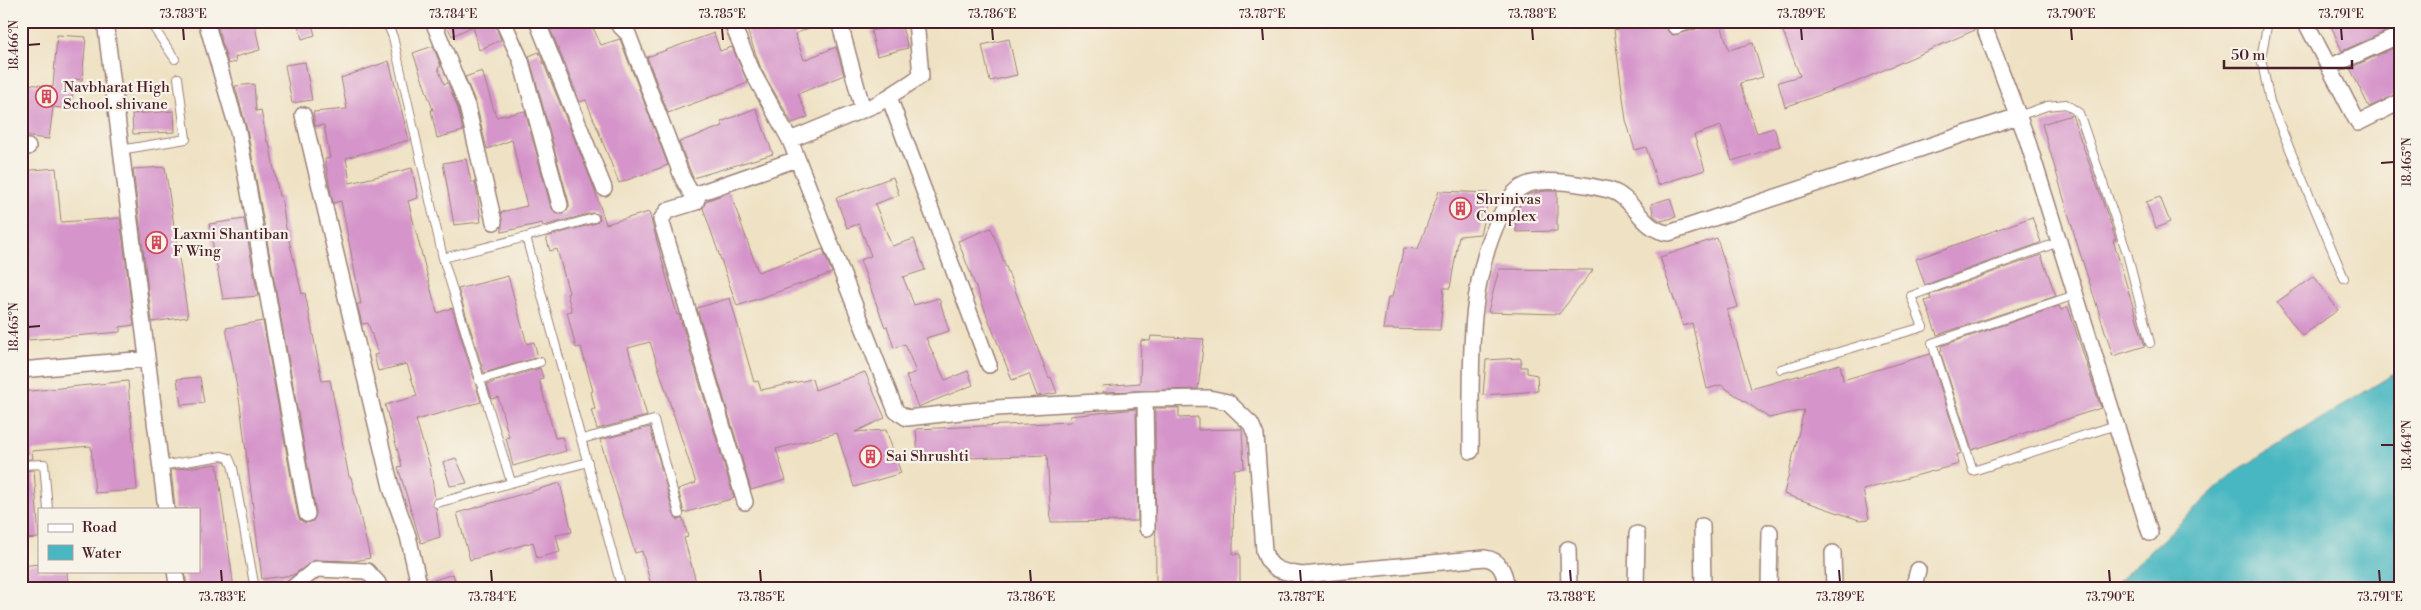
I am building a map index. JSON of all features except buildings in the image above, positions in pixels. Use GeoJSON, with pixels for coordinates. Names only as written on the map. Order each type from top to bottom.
{"type":"FeatureCollection","features":[{"type":"Feature","properties":{"kind":"street"},"geometry":{"type":"LineString","coordinates":[[105,21],[166,508]]}},
{"type":"Feature","properties":{"kind":"street"},"geometry":{"type":"LineString","coordinates":[[206,21],[238,130],[307,514]]}},
{"type":"Feature","properties":{"kind":"street"},"geometry":{"type":"LineString","coordinates":[[432,21],[467,106],[494,222]]}},
{"type":"Feature","properties":{"kind":"street"},"geometry":{"type":"LineString","coordinates":[[504,21],[521,61],[560,205]]}},
{"type":"Feature","properties":{"kind":"street"},"geometry":{"type":"LineString","coordinates":[[537,21],[604,188]]}},
{"type":"Feature","properties":{"kind":"street"},"geometry":{"type":"LineString","coordinates":[[615,21],[628,34],[683,179],[696,202]]}},
{"type":"Feature","properties":{"kind":"street"},"geometry":{"type":"LineString","coordinates":[[731,21],[753,73],[790,140],[896,411],[907,418],[920,418],[997,408],[1145,399],[1209,398],[1228,402],[1251,424],[1256,436],[1264,551],[1269,564],[1276,570],[1302,575],[1485,558],[1495,561],[1500,566],[1507,589]]}},
{"type":"Feature","properties":{"kind":"street"},"geometry":{"type":"LineString","coordinates":[[839,21],[863,110]]}},
{"type":"Feature","properties":{"kind":"street"},"geometry":{"type":"LineString","coordinates":[[790,140],[863,110],[889,97],[921,76],[916,21]]}},
{"type":"Feature","properties":{"kind":"street"},"geometry":{"type":"LineString","coordinates":[[1674,26],[1691,21]]}},
{"type":"Feature","properties":{"kind":"street"},"geometry":{"type":"LineString","coordinates":[[1982,21],[2018,116],[2150,532]]}},
{"type":"Feature","properties":{"kind":"street"},"geometry":{"type":"LineString","coordinates":[[2305,21],[2358,123],[2400,102]]}},
{"type":"Feature","properties":{"kind":"street"},"geometry":{"type":"LineString","coordinates":[[2329,67],[2400,34]]}},
{"type":"Feature","properties":{"kind":"street"},"geometry":{"type":"LineString","coordinates":[[889,97],[989,365]]}},
{"type":"Feature","properties":{"kind":"street"},"geometry":{"type":"LineString","coordinates":[[303,115],[392,491],[408,536],[420,589]]}},
{"type":"Feature","properties":{"kind":"street"},"geometry":{"type":"LineString","coordinates":[[1471,451],[1473,328],[1481,269],[1487,245],[1507,202],[1516,190],[1538,182],[1609,190],[1619,194],[1626,200],[1659,233],[1669,234],[2018,116]]}},
{"type":"Feature","properties":{"kind":"street"},"geometry":{"type":"LineString","coordinates":[[745,502],[662,220],[667,211],[696,202],[700,193],[797,159]]}},
{"type":"Feature","properties":{"kind":"street"},"geometry":{"type":"LineString","coordinates":[[21,370],[146,359]]}},
{"type":"Feature","properties":{"kind":"street"},"geometry":{"type":"LineString","coordinates":[[1145,399],[1147,528]]}},
{"type":"Feature","properties":{"kind":"street"},"geometry":{"type":"LineString","coordinates":[[1702,526],[1703,589]]}},
{"type":"Feature","properties":{"kind":"street"},"geometry":{"type":"LineString","coordinates":[[1769,589],[1770,532]]}},
{"type":"Feature","properties":{"kind":"street"},"geometry":{"type":"LineString","coordinates":[[1636,589],[1637,534]]}},
{"type":"Feature","properties":{"kind":"street"},"geometry":{"type":"LineString","coordinates":[[1568,549],[1569,589]]}},
{"type":"Feature","properties":{"kind":"street"},"geometry":{"type":"LineString","coordinates":[[1833,553],[1834,589]]}},
{"type":"Feature","properties":{"kind":"street"},"geometry":{"type":"LineString","coordinates":[[291,589],[316,569],[367,571],[378,584],[379,589]]}},
{"type":"Feature","properties":{"kind":"street"},"geometry":{"type":"LineString","coordinates":[[1913,589],[1918,570]]}},
{"type":"Feature","properties":{"kind":"street"},"geometry":{"type":"LineString","coordinates":[[175,572],[178,589]]}},
{"type":"Feature","properties":{"kind":"lane"},"geometry":{"type":"LineString","coordinates":[[149,21],[175,59]]}},
{"type":"Feature","properties":{"kind":"lane"},"geometry":{"type":"LineString","coordinates":[[386,21],[393,37],[443,258],[511,482]]}},
{"type":"Feature","properties":{"kind":"lane"},"geometry":{"type":"LineString","coordinates":[[2268,21],[2261,58],[2270,102],[2344,278]]}},
{"type":"Feature","properties":{"kind":"lane"},"geometry":{"type":"LineString","coordinates":[[120,150],[186,139],[178,78]]}},
{"type":"Feature","properties":{"kind":"lane"},"geometry":{"type":"LineString","coordinates":[[2018,116],[2047,106],[2066,104],[2079,113],[2127,253],[2150,343]]}},
{"type":"Feature","properties":{"kind":"lane"},"geometry":{"type":"LineString","coordinates":[[443,258],[594,218]]}},
{"type":"Feature","properties":{"kind":"lane"},"geometry":{"type":"LineString","coordinates":[[526,237],[622,589]]}},
{"type":"Feature","properties":{"kind":"lane"},"geometry":{"type":"LineString","coordinates":[[1781,370],[1923,327],[1911,296],[2059,242]]}},
{"type":"Feature","properties":{"kind":"lane"},"geometry":{"type":"LineString","coordinates":[[2075,295],[1932,343],[1973,471],[2116,425]]}},
{"type":"Feature","properties":{"kind":"lane"},"geometry":{"type":"LineString","coordinates":[[479,380],[540,362]]}},
{"type":"Feature","properties":{"kind":"lane"},"geometry":{"type":"LineString","coordinates":[[582,439],[654,420],[679,514]]}},
{"type":"Feature","properties":{"kind":"lane"},"geometry":{"type":"LineString","coordinates":[[160,466],[222,456],[229,458],[233,468],[255,589]]}},
{"type":"Feature","properties":{"kind":"lane"},"geometry":{"type":"LineString","coordinates":[[437,503],[588,462]]}},
{"type":"Feature","properties":{"kind":"lane"},"geometry":{"type":"LineString","coordinates":[[21,465],[44,464],[48,508]]}},
{"type":"Feature","properties":{"kind":"water"},"geometry":{"type":"Polygon","coordinates":[[[2400,370],[2400,589],[2110,589],[2233,473],[2400,370]]]}},
{"type":"Feature","properties":{"kind":"place","name":"Navbharat High School. shivane"},"geometry":{"type":"Point","coordinates":[47,96]}},
{"type":"Feature","properties":{"kind":"place","name":"Shrinivas Complex"},"geometry":{"type":"Point","coordinates":[1460,208]}},
{"type":"Feature","properties":{"kind":"place","name":"Laxmi Shantiban F Wing"},"geometry":{"type":"Point","coordinates":[157,243]}},
{"type":"Feature","properties":{"kind":"place","name":"Sai Shrushti"},"geometry":{"type":"Point","coordinates":[870,456]}}]}
